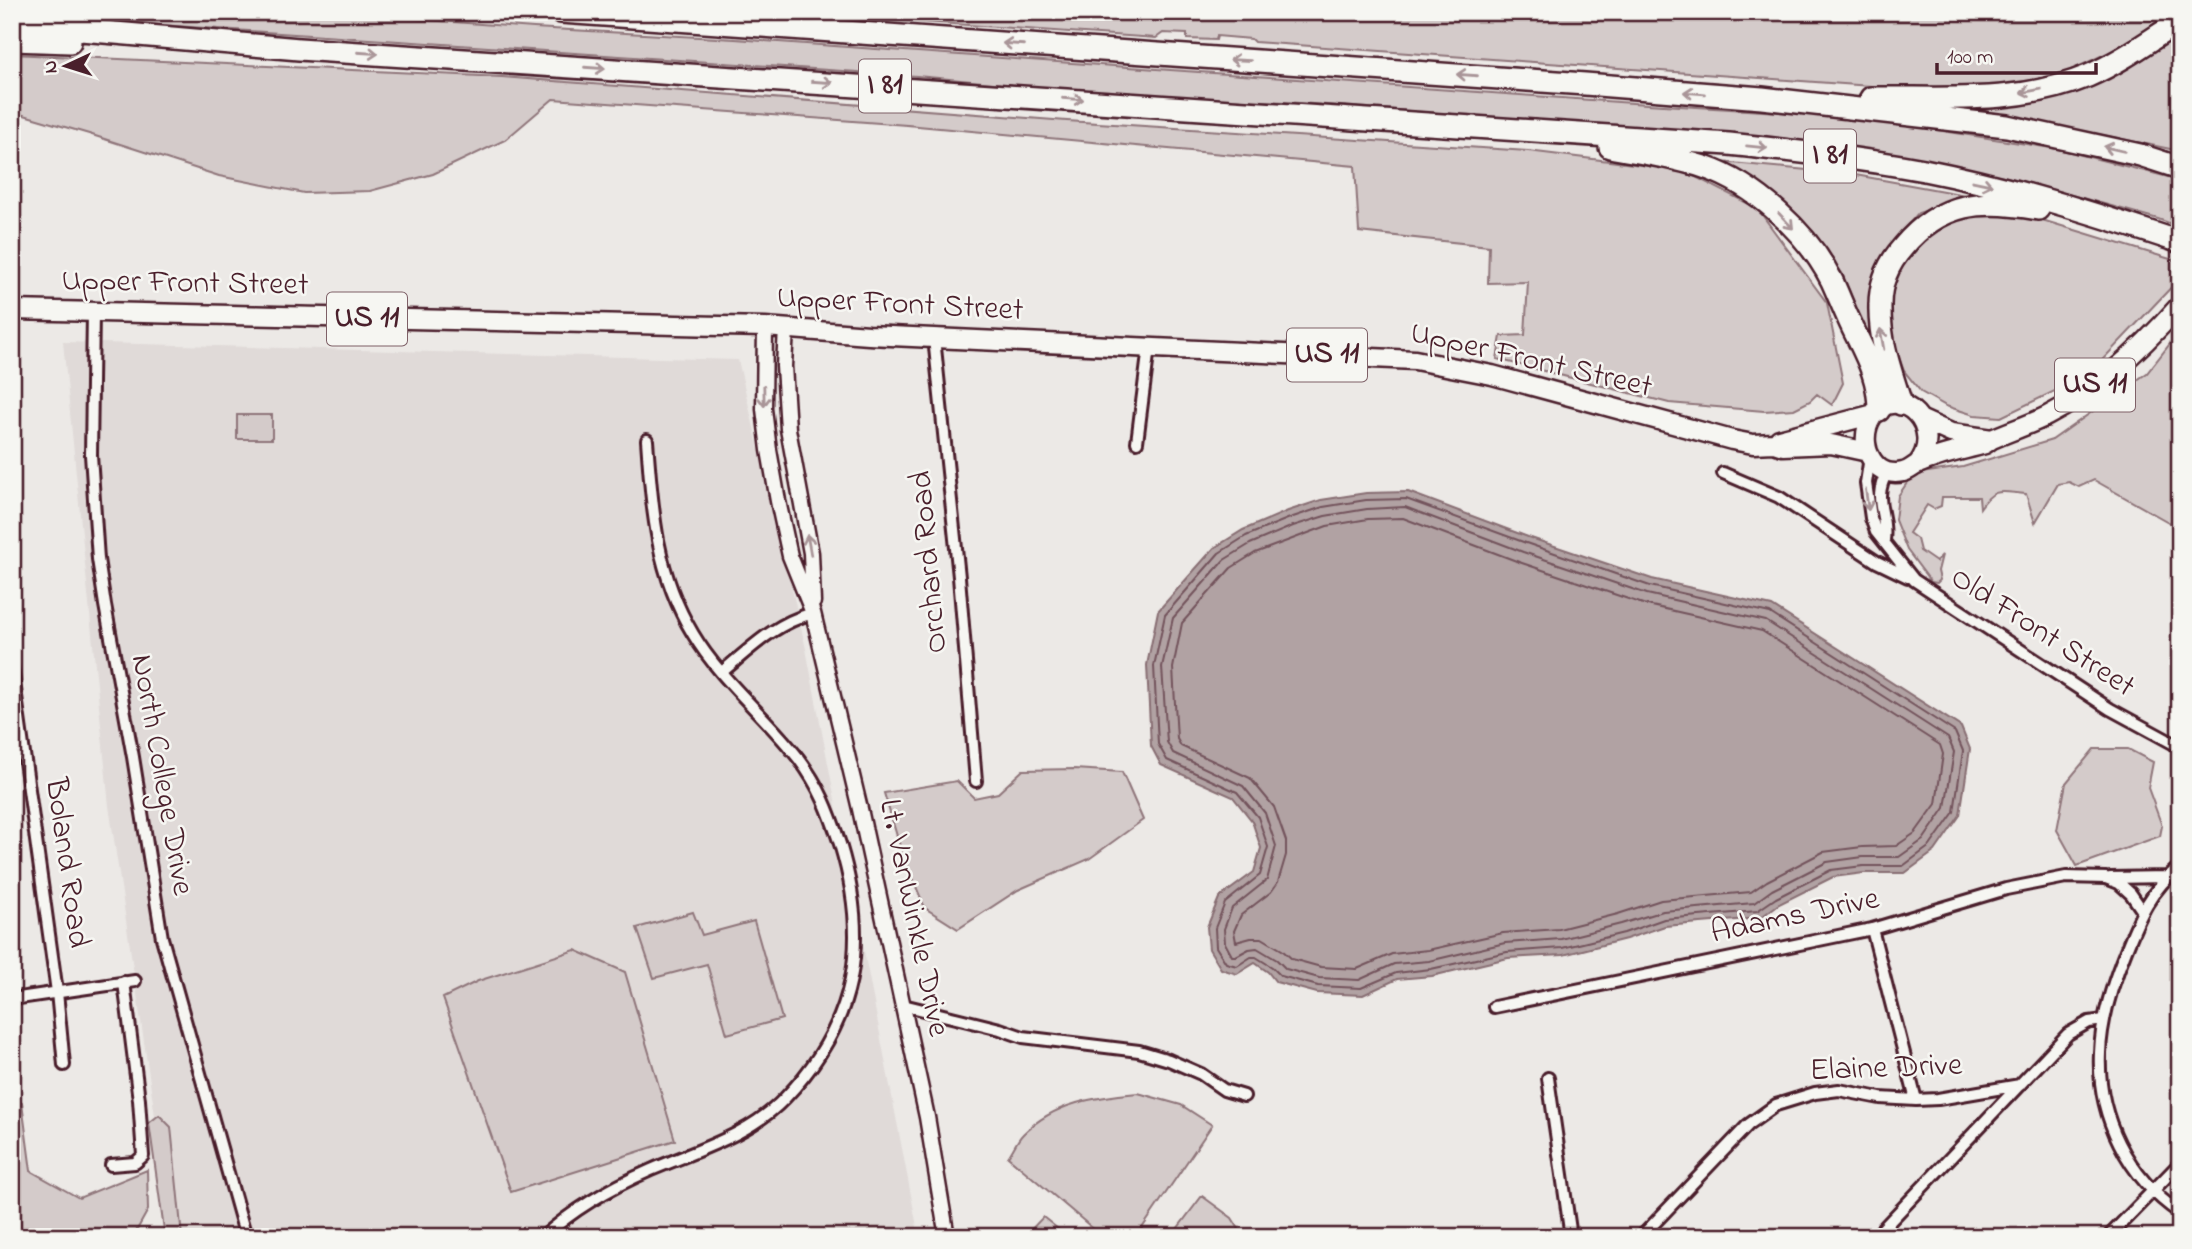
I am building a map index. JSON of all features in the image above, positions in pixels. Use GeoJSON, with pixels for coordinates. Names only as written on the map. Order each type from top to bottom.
{"type":"FeatureCollection","features":[{"type":"Feature","properties":{"kind":"highway","name":"I 81"},"geometry":{"type":"LineString","coordinates":[[561,12],[1762,98],[2007,126],[2140,155],[2180,168]]}},
{"type":"Feature","properties":{"kind":"highway"},"geometry":{"type":"LineString","coordinates":[[1762,98],[1987,98],[2054,87],[2100,69],[2133,52],[2180,21]]}},
{"type":"Feature","properties":{"kind":"highway","name":"I 81"},"geometry":{"type":"LineString","coordinates":[[12,24],[299,49],[1729,144],[1808,152],[1949,176],[2003,188],[2180,242]]}},
{"type":"Feature","properties":{"kind":"highway"},"geometry":{"type":"LineString","coordinates":[[12,40],[299,49]]}},
{"type":"Feature","properties":{"kind":"highway"},"geometry":{"type":"LineString","coordinates":[[1469,125],[1534,138],[1642,153],[1703,167],[1732,179],[1755,193],[1784,217],[1817,257],[1831,279],[1872,367],[1879,395],[1877,412]]}},
{"type":"Feature","properties":{"kind":"highway"},"geometry":{"type":"LineString","coordinates":[[1901,404],[1883,346],[1881,288],[1892,259],[1913,235],[1929,221],[1948,211],[1967,206],[1994,204],[2110,219]]}},
{"type":"Feature","properties":{"kind":"main road","name":"US 11"},"geometry":{"type":"LineString","coordinates":[[1887,472],[1903,472],[1917,465],[1985,444],[2048,416],[2085,392],[2132,355],[2180,305]]}},
{"type":"Feature","properties":{"kind":"main road","name":"Upper Front Street"},"geometry":{"type":"LineString","coordinates":[[12,310],[765,327],[934,338],[1415,360],[1492,375],[1732,440],[1783,446],[1831,444],[1869,454],[1878,466],[1887,472]]}},
{"type":"Feature","properties":{"kind":"main road","name":"Upper Front Street"},"geometry":{"type":"LineString","coordinates":[[1774,443],[1780,438],[1877,412],[1886,406],[1901,404]]}},
{"type":"Feature","properties":{"kind":"main road"},"geometry":{"type":"LineString","coordinates":[[1901,404],[1922,419],[1951,433],[1992,439]]}},
{"type":"Feature","properties":{"kind":"main road"},"geometry":{"type":"LineString","coordinates":[[1869,454],[1866,432],[1877,412]]}},
{"type":"Feature","properties":{"kind":"main road"},"geometry":{"type":"LineString","coordinates":[[1917,465],[1927,443],[1922,419]]}},
{"type":"Feature","properties":{"kind":"street","name":"North College Drive"},"geometry":{"type":"LineString","coordinates":[[93,312],[91,455],[98,559],[105,605],[162,938],[246,1237]]}},
{"type":"Feature","properties":{"kind":"street","name":"Lt. VanWinkle Drive"},"geometry":{"type":"LineString","coordinates":[[765,327],[764,409],[769,450],[790,556],[813,614],[860,809],[927,1117],[947,1237]]}},
{"type":"Feature","properties":{"kind":"street","name":"Lt. VanWinkle Drive"},"geometry":{"type":"LineString","coordinates":[[786,329],[784,366],[788,429],[811,553],[813,614]]}},
{"type":"Feature","properties":{"kind":"street","name":"Orchard Road"},"geometry":{"type":"LineString","coordinates":[[934,338],[976,781]]}},
{"type":"Feature","properties":{"kind":"street"},"geometry":{"type":"LineString","coordinates":[[1137,442],[1149,347]]}},
{"type":"Feature","properties":{"kind":"street"},"geometry":{"type":"LineString","coordinates":[[543,1237],[565,1217],[610,1190],[729,1138],[771,1111],[785,1099],[819,1058],[839,1020],[853,972],[856,922],[845,862],[827,804],[798,757],[722,672],[693,634],[675,599],[660,552],[653,517],[647,440]]}},
{"type":"Feature","properties":{"kind":"street","name":"Old Front Street"},"geometry":{"type":"LineString","coordinates":[[1869,454],[1867,505],[1876,532],[1914,580]]}},
{"type":"Feature","properties":{"kind":"street","name":"Old Front Street"},"geometry":{"type":"LineString","coordinates":[[1884,540],[1886,529],[1880,499],[1881,485],[1887,472]]}},
{"type":"Feature","properties":{"kind":"street","name":"Old Front Street"},"geometry":{"type":"LineString","coordinates":[[1723,473],[1779,497],[1877,562],[1914,580],[2110,709],[2180,747]]}},
{"type":"Feature","properties":{"kind":"street"},"geometry":{"type":"LineString","coordinates":[[722,672],[772,630],[783,623],[813,614]]}},
{"type":"Feature","properties":{"kind":"street","name":"Boland Road"},"geometry":{"type":"LineString","coordinates":[[12,667],[57,992],[64,1065]]}},
{"type":"Feature","properties":{"kind":"street"},"geometry":{"type":"LineString","coordinates":[[2180,866],[2152,893],[2142,910],[2119,967],[2099,1053],[2108,1115],[2128,1161],[2152,1191],[2180,1213]]}},
{"type":"Feature","properties":{"kind":"street","name":"Adams Drive"},"geometry":{"type":"LineString","coordinates":[[1494,1007],[1872,929],[2040,881],[2066,877],[2167,877]]}},
{"type":"Feature","properties":{"kind":"street"},"geometry":{"type":"LineString","coordinates":[[2106,878],[2119,883],[2142,910]]}},
{"type":"Feature","properties":{"kind":"street"},"geometry":{"type":"LineString","coordinates":[[1872,929],[1916,1100]]}},
{"type":"Feature","properties":{"kind":"street"},"geometry":{"type":"LineString","coordinates":[[12,999],[129,981],[143,1156],[135,1163],[111,1165]]}},
{"type":"Feature","properties":{"kind":"street"},"geometry":{"type":"LineString","coordinates":[[903,1005],[1023,1037],[1139,1051],[1169,1060],[1201,1074],[1224,1090],[1244,1096]]}},
{"type":"Feature","properties":{"kind":"street"},"geometry":{"type":"LineString","coordinates":[[1875,1237],[2075,1029],[2089,1022],[2105,1020]]}},
{"type":"Feature","properties":{"kind":"street"},"geometry":{"type":"LineString","coordinates":[[1548,1078],[1570,1237]]}},
{"type":"Feature","properties":{"kind":"street","name":"Elaine Drive"},"geometry":{"type":"LineString","coordinates":[[1641,1237],[1748,1125],[1776,1105],[1815,1093],[1839,1090],[1880,1098],[1916,1100],[1938,1099],[2020,1085]]}},
{"type":"Feature","properties":{"kind":"street"},"geometry":{"type":"LineString","coordinates":[[2108,1237],[2180,1163]]}},
{"type":"Feature","properties":{"kind":"shaded area"},"geometry":{"type":"Polygon","coordinates":[[[12,12],[318,12],[1847,116],[2058,149],[2180,180],[2180,227],[2003,176],[1882,152],[1741,138],[1285,102],[1113,94],[917,76],[12,15],[12,12]]]}},
{"type":"Feature","properties":{"kind":"shaded area"},"geometry":{"type":"Polygon","coordinates":[[[778,12],[2172,12],[2124,45],[2061,75],[1980,91],[1899,88],[1254,42],[1251,39],[1217,36],[1216,40],[1187,39],[1187,34],[1163,33],[1156,38],[778,12]]]}},
{"type":"Feature","properties":{"kind":"shaded area"},"geometry":{"type":"Polygon","coordinates":[[[2180,30],[2180,151],[1967,107],[2062,95],[2180,30]]]}},
{"type":"Feature","properties":{"kind":"shaded area"},"geometry":{"type":"Polygon","coordinates":[[[12,54],[502,77],[1067,121],[1528,151],[1682,170],[1757,208],[1827,303],[1843,383],[1832,405],[1817,394],[1794,409],[1764,411],[1669,403],[1497,359],[1501,336],[1525,335],[1528,282],[1488,283],[1489,246],[1359,232],[1355,166],[907,125],[553,99],[505,140],[433,174],[370,191],[304,193],[219,176],[89,134],[24,115],[12,115],[12,54]]]}},
{"type":"Feature","properties":{"kind":"shaded area"},"geometry":{"type":"Polygon","coordinates":[[[1710,161],[1850,174],[1971,196],[1918,213],[1883,254],[1871,290],[1869,340],[1842,273],[1802,222],[1710,161]]]}},
{"type":"Feature","properties":{"kind":"shaded area"},"geometry":{"type":"Polygon","coordinates":[[[1980,213],[2029,216],[2180,262],[2180,278],[2088,375],[2001,417],[1974,415],[1946,406],[1921,392],[1904,371],[1894,344],[1890,298],[1902,267],[1922,241],[1947,223],[1980,213]]]}},
{"type":"Feature","properties":{"kind":"shaded area"},"geometry":{"type":"Polygon","coordinates":[[[2180,331],[2180,517],[2175,514],[2170,523],[2094,480],[2079,487],[2069,482],[2058,484],[2035,523],[2026,494],[1995,493],[1980,508],[1979,497],[1942,497],[1941,506],[1934,509],[1927,505],[1909,533],[1917,539],[1920,551],[1936,562],[1942,555],[1938,571],[1940,580],[1937,583],[1931,582],[1907,550],[1895,520],[1898,496],[1907,483],[1921,473],[1963,467],[2052,440],[2147,373],[2180,331]]]}},
{"type":"Feature","properties":{"kind":"shaded area"},"geometry":{"type":"Polygon","coordinates":[[[63,342],[738,360],[806,649],[919,1237],[173,1237],[109,806],[63,342]]]}},
{"type":"Feature","properties":{"kind":"shaded area"},"geometry":{"type":"Polygon","coordinates":[[[237,415],[272,415],[272,439],[237,439],[237,415]]]}},
{"type":"Feature","properties":{"kind":"shaded area"},"geometry":{"type":"Polygon","coordinates":[[[2094,749],[2128,749],[2153,762],[2148,788],[2162,826],[2160,836],[2077,866],[2057,830],[2066,783],[2094,749]]]}},
{"type":"Feature","properties":{"kind":"shaded area"},"geometry":{"type":"Polygon","coordinates":[[[1023,770],[1122,772],[1143,820],[1089,859],[1018,890],[958,929],[925,908],[903,856],[884,793],[957,781],[974,798],[998,793],[1023,770]]]}},
{"type":"Feature","properties":{"kind":"shaded area"},"geometry":{"type":"Polygon","coordinates":[[[693,912],[702,935],[754,921],[782,1019],[727,1034],[707,964],[654,978],[637,928],[693,912]]]}},
{"type":"Feature","properties":{"kind":"shaded area"},"geometry":{"type":"Polygon","coordinates":[[[575,950],[625,972],[675,1140],[511,1192],[443,998],[478,981],[575,950]]]}},
{"type":"Feature","properties":{"kind":"shaded area"},"geometry":{"type":"Polygon","coordinates":[[[1138,1093],[1181,1105],[1212,1125],[1136,1237],[1103,1237],[1008,1157],[1019,1139],[1035,1123],[1062,1108],[1092,1099],[1138,1093]]]}},
{"type":"Feature","properties":{"kind":"shaded area"},"geometry":{"type":"Polygon","coordinates":[[[12,1097],[22,1103],[31,1171],[79,1198],[147,1170],[148,1210],[133,1237],[12,1237],[12,1097]]]}},
{"type":"Feature","properties":{"kind":"shaded area"},"geometry":{"type":"Polygon","coordinates":[[[159,1115],[171,1127],[182,1237],[165,1237],[149,1123],[159,1115]]]}},
{"type":"Feature","properties":{"kind":"shaded area"},"geometry":{"type":"Polygon","coordinates":[[[1202,1196],[1232,1218],[1244,1237],[1171,1237],[1202,1196]]]}},
{"type":"Feature","properties":{"kind":"shaded area"},"geometry":{"type":"Polygon","coordinates":[[[1043,1217],[1068,1237],[1024,1237],[1043,1217]]]}},
{"type":"Feature","properties":{"kind":"water"},"geometry":{"type":"Polygon","coordinates":[[[1408,492],[1652,579],[1772,606],[1961,727],[1970,749],[1960,815],[1935,851],[1905,873],[1864,873],[1833,877],[1779,904],[1760,918],[1665,926],[1563,955],[1508,958],[1432,976],[1397,979],[1363,995],[1317,993],[1276,982],[1255,963],[1237,974],[1221,969],[1209,949],[1207,927],[1219,898],[1254,872],[1261,848],[1252,821],[1233,797],[1161,765],[1151,746],[1147,665],[1158,611],[1214,548],[1243,530],[1321,500],[1366,493],[1408,492]]]}}]}
